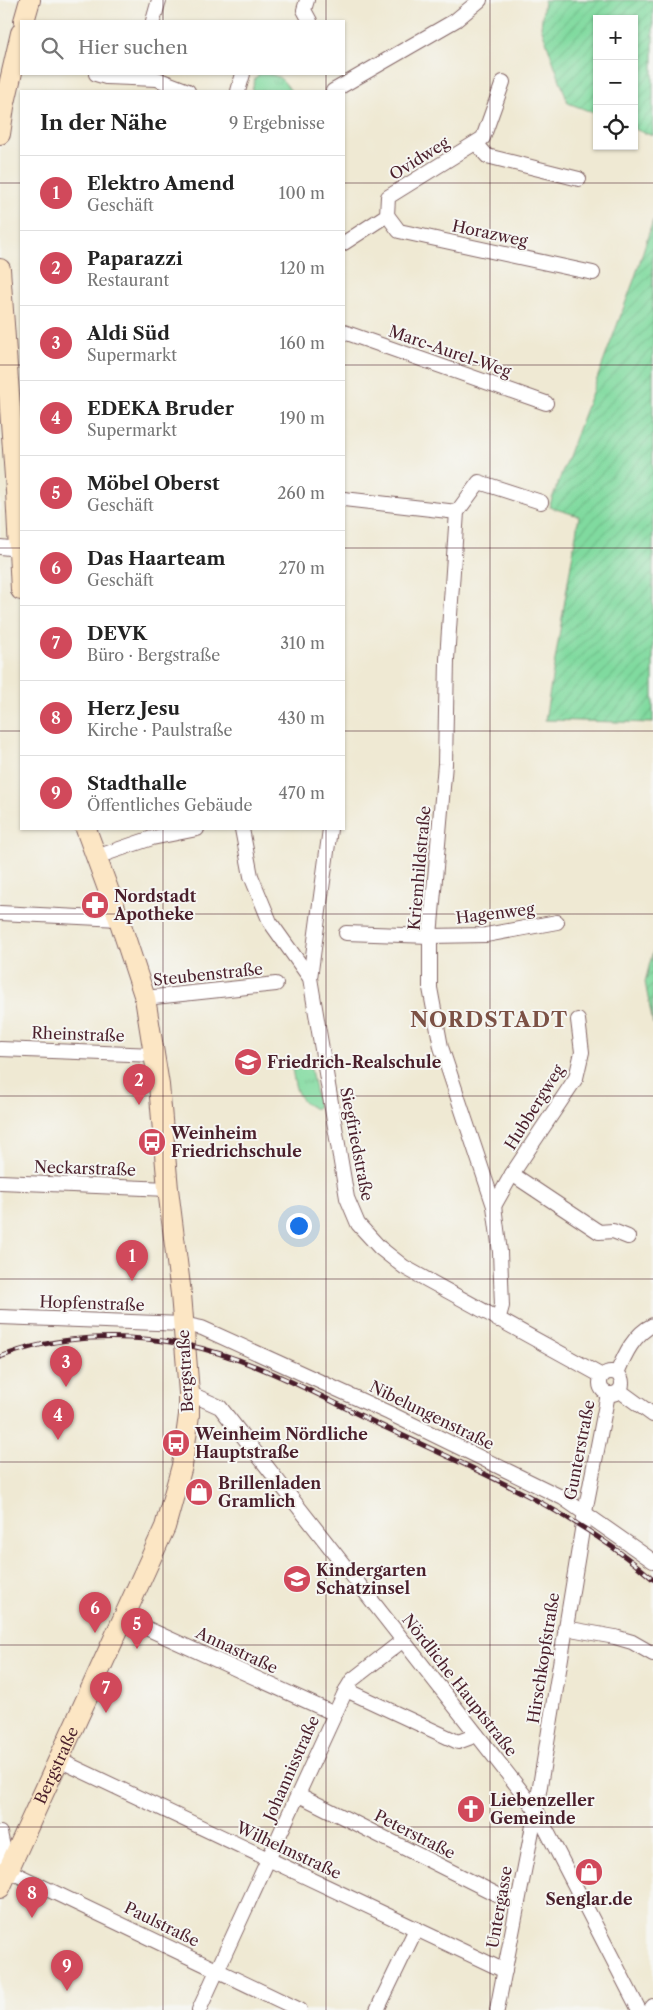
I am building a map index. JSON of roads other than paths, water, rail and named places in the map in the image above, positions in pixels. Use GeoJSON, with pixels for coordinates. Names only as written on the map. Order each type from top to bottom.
{"type":"FeatureCollection","features":[{"type":"Feature","properties":{"kind":"main road"},"geometry":{"type":"LineString","coordinates":[[24,20],[30,0]]}},
{"type":"Feature","properties":{"kind":"main road"},"geometry":{"type":"LineString","coordinates":[[0,134],[5,98],[20,41]]}},
{"type":"Feature","properties":{"kind":"main road"},"geometry":{"type":"LineString","coordinates":[[0,269],[19,491],[10,548],[20,586]]}},
{"type":"Feature","properties":{"kind":"main road","name":"Bergstraße"},"geometry":{"type":"LineString","coordinates":[[3,1875],[59,1760],[165,1527],[182,1466],[189,1415],[183,1324],[155,1055],[145,998],[86,830]]}},
{"type":"Feature","properties":{"kind":"street"},"geometry":{"type":"LineString","coordinates":[[152,20],[159,0]]}},
{"type":"Feature","properties":{"kind":"street"},"geometry":{"type":"LineString","coordinates":[[307,0],[304,10],[309,20]]}},
{"type":"Feature","properties":{"kind":"street"},"geometry":{"type":"LineString","coordinates":[[334,90],[343,78],[456,20],[480,0]]}},
{"type":"Feature","properties":{"kind":"street"},"geometry":{"type":"LineString","coordinates":[[98,75],[106,78],[135,76],[154,85],[182,90]]}},
{"type":"Feature","properties":{"kind":"street"},"geometry":{"type":"LineString","coordinates":[[238,90],[243,75]]}},
{"type":"Feature","properties":{"kind":"street","name":"Ovidweg"},"geometry":{"type":"LineString","coordinates":[[387,215],[388,197],[483,138],[503,82]]}},
{"type":"Feature","properties":{"kind":"street","name":"Ovidweg"},"geometry":{"type":"LineString","coordinates":[[476,143],[487,156],[579,179]]}},
{"type":"Feature","properties":{"kind":"street"},"geometry":{"type":"LineString","coordinates":[[345,243],[387,215]]}},
{"type":"Feature","properties":{"kind":"street","name":"Horazweg"},"geometry":{"type":"LineString","coordinates":[[387,215],[398,231],[593,273]]}},
{"type":"Feature","properties":{"kind":"street","name":"Marc-Aurel-Weg"},"geometry":{"type":"LineString","coordinates":[[345,332],[546,402]]}},
{"type":"Feature","properties":{"kind":"street"},"geometry":{"type":"LineString","coordinates":[[345,499],[457,512],[479,482],[541,502]]}},
{"type":"Feature","properties":{"kind":"street","name":"Kriemhildstraße"},"geometry":{"type":"LineString","coordinates":[[457,512],[447,659],[445,764],[430,936],[430,988],[441,1047],[494,1206],[500,1252],[502,1306],[498,1320]]}},
{"type":"Feature","properties":{"kind":"street"},"geometry":{"type":"LineString","coordinates":[[96,857],[152,838],[192,830]]}},
{"type":"Feature","properties":{"kind":"street","name":"Siegfriedstraße"},"geometry":{"type":"LineString","coordinates":[[242,830],[251,876],[270,922],[310,978],[347,1198],[358,1224],[380,1248],[404,1266],[498,1320],[602,1376]]}},
{"type":"Feature","properties":{"kind":"street"},"geometry":{"type":"LineString","coordinates":[[310,978],[330,830]]}},
{"type":"Feature","properties":{"kind":"street"},"geometry":{"type":"LineString","coordinates":[[0,913],[119,919]]}},
{"type":"Feature","properties":{"kind":"street","name":"Hagenweg"},"geometry":{"type":"LineString","coordinates":[[346,933],[430,936],[486,935],[557,922]]}},
{"type":"Feature","properties":{"kind":"street","name":"Steubenstraße"},"geometry":{"type":"LineString","coordinates":[[145,998],[276,984]]}},
{"type":"Feature","properties":{"kind":"street","name":"Hubbergweg"},"geometry":{"type":"LineString","coordinates":[[494,1206],[512,1174],[576,1078],[582,1052],[578,1020]]}},
{"type":"Feature","properties":{"kind":"street","name":"Rheinstraße"},"geometry":{"type":"LineString","coordinates":[[0,1048],[155,1055]]}},
{"type":"Feature","properties":{"kind":"street"},"geometry":{"type":"LineString","coordinates":[[512,1174],[599,1232],[613,1231],[628,1237]]}},
{"type":"Feature","properties":{"kind":"street","name":"Neckarstraße"},"geometry":{"type":"LineString","coordinates":[[0,1182],[168,1189]]}},
{"type":"Feature","properties":{"kind":"street","name":"Hopfenstraße"},"geometry":{"type":"LineString","coordinates":[[0,1317],[183,1324]]}},
{"type":"Feature","properties":{"kind":"street","name":"Nibelungenstraße"},"geometry":{"type":"LineString","coordinates":[[183,1324],[202,1328],[389,1413],[563,1498],[653,1561]]}},
{"type":"Feature","properties":{"kind":"street"},"geometry":{"type":"LineString","coordinates":[[617,1373],[626,1352],[644,1329],[653,1324]]}},
{"type":"Feature","properties":{"kind":"street"},"geometry":{"type":"LineString","coordinates":[[614,1393],[623,1385],[622,1378],[617,1373],[606,1372],[602,1376],[600,1384],[604,1392],[614,1393],[653,1415]]}},
{"type":"Feature","properties":{"kind":"street","name":"Nördliche Hauptstraße"},"geometry":{"type":"LineString","coordinates":[[189,1393],[220,1407],[536,1810],[640,2010]]}},
{"type":"Feature","properties":{"kind":"street","name":"Gunterstraße"},"geometry":{"type":"LineString","coordinates":[[585,1512],[614,1393]]}},
{"type":"Feature","properties":{"kind":"street","name":"Hirschkopfstraße"},"geometry":{"type":"LineString","coordinates":[[536,1810],[585,1512]]}},
{"type":"Feature","properties":{"kind":"street","name":"Annastraße"},"geometry":{"type":"LineString","coordinates":[[124,1618],[335,1714]]}},
{"type":"Feature","properties":{"kind":"street"},"geometry":{"type":"LineString","coordinates":[[565,1628],[632,1642],[653,1654]]}},
{"type":"Feature","properties":{"kind":"street","name":"Johannisstraße"},"geometry":{"type":"LineString","coordinates":[[199,2010],[219,1971],[346,1690],[352,1680],[402,1641]]}},
{"type":"Feature","properties":{"kind":"street"},"geometry":{"type":"LineString","coordinates":[[346,1690],[458,1742],[477,1735]]}},
{"type":"Feature","properties":{"kind":"street","name":"Wilhelmstraße"},"geometry":{"type":"LineString","coordinates":[[59,1760],[505,1972]]}},
{"type":"Feature","properties":{"kind":"street","name":"Peterstraße"},"geometry":{"type":"LineString","coordinates":[[299,1795],[516,1904]]}},
{"type":"Feature","properties":{"kind":"street","name":"Untergasse"},"geometry":{"type":"LineString","coordinates":[[497,2010],[516,1904],[536,1810]]}},
{"type":"Feature","properties":{"kind":"street"},"geometry":{"type":"LineString","coordinates":[[0,1833],[3,1875]]}},
{"type":"Feature","properties":{"kind":"street","name":"Paulstraße"},"geometry":{"type":"LineString","coordinates":[[3,1875],[219,1971],[300,2010]]}},
{"type":"Feature","properties":{"kind":"street"},"geometry":{"type":"LineString","coordinates":[[377,2010],[416,1929]]}},
{"type":"Feature","properties":{"kind":"street"},"geometry":{"type":"LineString","coordinates":[[650,2010],[653,2006]]}},
{"type":"Feature","properties":{"kind":"railway"},"geometry":{"type":"LineString","coordinates":[[0,1357],[44,1344],[67,1340],[113,1337],[159,1340],[182,1344],[233,1358],[307,1389],[521,1492],[590,1532],[622,1554],[653,1579]]}},
{"type":"Feature","properties":{"kind":"place","name":"Nordstadt Apotheke"},"geometry":{"type":"Point","coordinates":[95,905]}},
{"type":"Feature","properties":{"kind":"place","name":"Friedrich-Realschule"},"geometry":{"type":"Point","coordinates":[248,1062]}},
{"type":"Feature","properties":{"kind":"place","name":"Paparazzi"},"geometry":{"type":"Point","coordinates":[139,1105]}},
{"type":"Feature","properties":{"kind":"place","name":"Weinheim Friedrichschule"},"geometry":{"type":"Point","coordinates":[152,1142]}},
{"type":"Feature","properties":{"kind":"place","name":"Elektro Amend"},"geometry":{"type":"Point","coordinates":[132,1281]}},
{"type":"Feature","properties":{"kind":"place","name":"Aldi Süd"},"geometry":{"type":"Point","coordinates":[66,1387]}},
{"type":"Feature","properties":{"kind":"place","name":"EDEKA Bruder"},"geometry":{"type":"Point","coordinates":[58,1440]}},
{"type":"Feature","properties":{"kind":"place","name":"Weinheim Nördliche Hauptstraße"},"geometry":{"type":"Point","coordinates":[176,1443]}},
{"type":"Feature","properties":{"kind":"place","name":"Brillenladen Gramlich"},"geometry":{"type":"Point","coordinates":[199,1492]}},
{"type":"Feature","properties":{"kind":"place","name":"Kindergarten Schatzinsel"},"geometry":{"type":"Point","coordinates":[297,1579]}},
{"type":"Feature","properties":{"kind":"place","name":"Das Haarteam"},"geometry":{"type":"Point","coordinates":[95,1633]}},
{"type":"Feature","properties":{"kind":"place","name":"Möbel Oberst"},"geometry":{"type":"Point","coordinates":[137,1649]}},
{"type":"Feature","properties":{"kind":"place","name":"DEVK"},"geometry":{"type":"Point","coordinates":[106,1713]}},
{"type":"Feature","properties":{"kind":"place","name":"Liebenzeller Gemeinde"},"geometry":{"type":"Point","coordinates":[471,1809]}},
{"type":"Feature","properties":{"kind":"place","name":"Senglar.de"},"geometry":{"type":"Point","coordinates":[589,1872]}},
{"type":"Feature","properties":{"kind":"place","name":"Herz Jesu"},"geometry":{"type":"Point","coordinates":[32,1918]}},
{"type":"Feature","properties":{"kind":"place","name":"Stadthalle"},"geometry":{"type":"Point","coordinates":[67,1991]}},
{"type":"Feature","properties":{"kind":"district","name":"NORDSTADT"},"geometry":{"type":"Point","coordinates":[489,1020]}}]}
